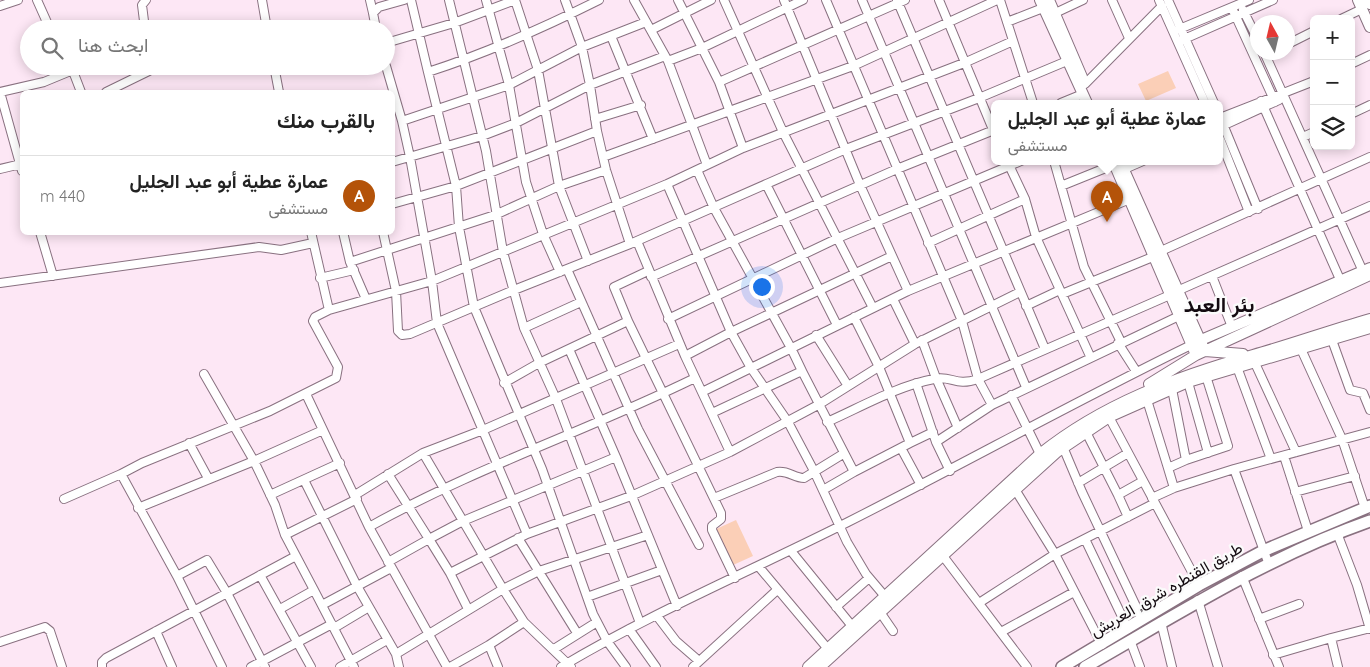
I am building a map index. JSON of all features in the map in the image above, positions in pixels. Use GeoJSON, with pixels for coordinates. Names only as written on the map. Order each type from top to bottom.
{"type":"FeatureCollection","features":[{"type":"Feature","properties":{"kind":"highway","name":"طريق القنطره شرق, العريش"},"geometry":{"type":"LineString","coordinates":[[1086,667],[1129,634],[1142,620],[1199,585],[1263,551],[1368,507]]}},
{"type":"Feature","properties":{"kind":"highway","name":"طريق القنطره شرق, العريش"},"geometry":{"type":"LineString","coordinates":[[1062,667],[1102,645],[1161,622],[1268,562],[1370,521]]}},
{"type":"Feature","properties":{"kind":"main road"},"geometry":{"type":"LineString","coordinates":[[1365,3],[1370,27]]}},
{"type":"Feature","properties":{"kind":"main road"},"geometry":{"type":"LineString","coordinates":[[1047,8],[1067,61],[1085,94]]}},
{"type":"Feature","properties":{"kind":"main road"},"geometry":{"type":"LineString","coordinates":[[1047,8],[1085,94]]}},
{"type":"Feature","properties":{"kind":"main road"},"geometry":{"type":"LineString","coordinates":[[1119,165],[1130,199],[1158,253]]}},
{"type":"Feature","properties":{"kind":"main road"},"geometry":{"type":"LineString","coordinates":[[1119,165],[1201,353]]}},
{"type":"Feature","properties":{"kind":"main road"},"geometry":{"type":"LineString","coordinates":[[1196,343],[1280,311],[1367,273]]}},
{"type":"Feature","properties":{"kind":"main road"},"geometry":{"type":"LineString","coordinates":[[1174,293],[1179,316],[1196,343]]}},
{"type":"Feature","properties":{"kind":"main road"},"geometry":{"type":"LineString","coordinates":[[808,667],[852,626],[943,556],[1063,447],[1110,413],[1201,353],[1280,311]]}},
{"type":"Feature","properties":{"kind":"main road"},"geometry":{"type":"LineString","coordinates":[[1110,413],[1147,400],[1211,372],[1370,319]]}},
{"type":"Feature","properties":{"kind":"main road"},"geometry":{"type":"LineString","coordinates":[[1201,353],[1253,358],[1301,348],[1370,328]]}},
{"type":"Feature","properties":{"kind":"main road"},"geometry":{"type":"LineString","coordinates":[[820,667],[880,612],[887,599],[1040,454],[1110,413],[1180,376],[1237,367],[1253,358]]}},
{"type":"Feature","properties":{"kind":"street"},"geometry":{"type":"LineString","coordinates":[[0,5],[18,0]]}},
{"type":"Feature","properties":{"kind":"street"},"geometry":{"type":"LineString","coordinates":[[37,0],[46,20]]}},
{"type":"Feature","properties":{"kind":"street"},"geometry":{"type":"LineString","coordinates":[[144,20],[142,5],[146,0]]}},
{"type":"Feature","properties":{"kind":"street"},"geometry":{"type":"LineString","coordinates":[[262,0],[265,20]]}},
{"type":"Feature","properties":{"kind":"street"},"geometry":{"type":"LineString","coordinates":[[370,0],[374,20]]}},
{"type":"Feature","properties":{"kind":"street"},"geometry":{"type":"LineString","coordinates":[[373,12],[379,7],[404,0]]}},
{"type":"Feature","properties":{"kind":"street"},"geometry":{"type":"LineString","coordinates":[[411,0],[456,186],[459,227],[474,307],[489,340],[504,383],[534,448],[597,622],[626,667]]}},
{"type":"Feature","properties":{"kind":"street"},"geometry":{"type":"LineString","coordinates":[[449,0],[482,136],[502,252],[524,328],[556,399],[598,509],[624,585],[640,623]]}},
{"type":"Feature","properties":{"kind":"street"},"geometry":{"type":"LineString","coordinates":[[486,0],[509,85],[522,161],[531,199],[544,234],[581,302],[629,409],[664,481],[699,545]]}},
{"type":"Feature","properties":{"kind":"street"},"geometry":{"type":"LineString","coordinates":[[395,40],[454,23],[515,0],[528,34],[538,70],[559,186],[588,261]]}},
{"type":"Feature","properties":{"kind":"street"},"geometry":{"type":"LineString","coordinates":[[565,0],[582,47],[602,157],[618,204],[679,344],[730,452]]}},
{"type":"Feature","properties":{"kind":"street"},"geometry":{"type":"LineString","coordinates":[[428,72],[464,61],[528,34],[599,0]]}},
{"type":"Feature","properties":{"kind":"street"},"geometry":{"type":"LineString","coordinates":[[634,0],[667,59],[707,165]]}},
{"type":"Feature","properties":{"kind":"street"},"geometry":{"type":"LineString","coordinates":[[678,0],[720,82],[743,148]]}},
{"type":"Feature","properties":{"kind":"street"},"geometry":{"type":"LineString","coordinates":[[651,30],[711,0]]}},
{"type":"Feature","properties":{"kind":"street"},"geometry":{"type":"LineString","coordinates":[[724,0],[769,97],[783,132],[821,202],[854,273],[873,308]]}},
{"type":"Feature","properties":{"kind":"street"},"geometry":{"type":"LineString","coordinates":[[395,161],[482,136],[516,123],[590,85],[702,48],[785,4],[802,0]]}},
{"type":"Feature","properties":{"kind":"street"},"geometry":{"type":"LineString","coordinates":[[826,0],[942,278],[962,321],[978,379],[992,405]]}},
{"type":"Feature","properties":{"kind":"street"},"geometry":{"type":"LineString","coordinates":[[862,0],[1026,387]]}},
{"type":"Feature","properties":{"kind":"street"},"geometry":{"type":"LineString","coordinates":[[940,0],[964,63],[991,124]]}},
{"type":"Feature","properties":{"kind":"street"},"geometry":{"type":"LineString","coordinates":[[602,157],[854,66],[914,39],[983,3],[999,0],[1032,100]]}},
{"type":"Feature","properties":{"kind":"street"},"geometry":{"type":"LineString","coordinates":[[1007,22],[1047,8],[1083,0]]}},
{"type":"Feature","properties":{"kind":"street"},"geometry":{"type":"LineString","coordinates":[[1112,0],[1130,38]]}},
{"type":"Feature","properties":{"kind":"street"},"geometry":{"type":"LineString","coordinates":[[1168,0],[1213,100]]}},
{"type":"Feature","properties":{"kind":"street"},"geometry":{"type":"LineString","coordinates":[[1174,32],[1249,0]]}},
{"type":"Feature","properties":{"kind":"street"},"geometry":{"type":"LineString","coordinates":[[1178,42],[1273,0]]}},
{"type":"Feature","properties":{"kind":"street"},"geometry":{"type":"LineString","coordinates":[[720,82],[900,1],[914,39],[1045,349]]}},
{"type":"Feature","properties":{"kind":"street"},"geometry":{"type":"LineString","coordinates":[[1070,100],[1085,94],[1160,3],[1204,100]]}},
{"type":"Feature","properties":{"kind":"street"},"geometry":{"type":"LineString","coordinates":[[1347,15],[1365,3]]}},
{"type":"Feature","properties":{"kind":"street"},"geometry":{"type":"LineString","coordinates":[[785,4],[860,185],[908,291]]}},
{"type":"Feature","properties":{"kind":"street"},"geometry":{"type":"LineString","coordinates":[[1236,6],[1244,13],[1250,25]]}},
{"type":"Feature","properties":{"kind":"street"},"geometry":{"type":"LineString","coordinates":[[1236,6],[1236,17],[1274,99]]}},
{"type":"Feature","properties":{"kind":"street"},"geometry":{"type":"LineString","coordinates":[[402,121],[509,85],[582,47],[646,22]]}},
{"type":"Feature","properties":{"kind":"street"},"geometry":{"type":"LineString","coordinates":[[1295,41],[1310,34]]}},
{"type":"Feature","properties":{"kind":"street"},"geometry":{"type":"LineString","coordinates":[[612,36],[653,139]]}},
{"type":"Feature","properties":{"kind":"street"},"geometry":{"type":"LineString","coordinates":[[64,499],[189,443],[234,427],[336,378],[339,374],[337,364],[313,322],[317,315],[432,281],[667,184],[743,148],[964,63],[1013,41]]}},
{"type":"Feature","properties":{"kind":"street"},"geometry":{"type":"LineString","coordinates":[[1355,62],[1370,55]]}},
{"type":"Feature","properties":{"kind":"street"},"geometry":{"type":"LineString","coordinates":[[1270,60],[1286,93],[1322,180],[1367,273]]}},
{"type":"Feature","properties":{"kind":"street"},"geometry":{"type":"LineString","coordinates":[[384,235],[396,291],[399,334],[410,334],[563,270],[634,243],[846,148],[979,98],[1067,61]]}},
{"type":"Feature","properties":{"kind":"street"},"geometry":{"type":"LineString","coordinates":[[20,161],[0,92],[44,82],[58,75]]}},
{"type":"Feature","properties":{"kind":"street"},"geometry":{"type":"LineString","coordinates":[[75,75],[80,90]]}},
{"type":"Feature","properties":{"kind":"street"},"geometry":{"type":"LineString","coordinates":[[110,90],[141,75]]}},
{"type":"Feature","properties":{"kind":"street"},"geometry":{"type":"LineString","coordinates":[[276,75],[279,90]]}},
{"type":"Feature","properties":{"kind":"street"},"geometry":{"type":"LineString","coordinates":[[389,75],[393,90]]}},
{"type":"Feature","properties":{"kind":"street"},"geometry":{"type":"LineString","coordinates":[[1223,120],[1263,104],[1310,82]]}},
{"type":"Feature","properties":{"kind":"street"},"geometry":{"type":"LineString","coordinates":[[395,97],[410,157],[423,239],[432,281],[437,323],[527,534]]}},
{"type":"Feature","properties":{"kind":"street"},"geometry":{"type":"LineString","coordinates":[[595,119],[640,104]]}},
{"type":"Feature","properties":{"kind":"street"},"geometry":{"type":"LineString","coordinates":[[1263,104],[1299,190],[1342,284]]}},
{"type":"Feature","properties":{"kind":"street"},"geometry":{"type":"LineString","coordinates":[[1355,112],[1370,105]]}},
{"type":"Feature","properties":{"kind":"street"},"geometry":{"type":"LineString","coordinates":[[0,129],[10,126]]}},
{"type":"Feature","properties":{"kind":"street"},"geometry":{"type":"LineString","coordinates":[[1223,128],[1258,209]]}},
{"type":"Feature","properties":{"kind":"street"},"geometry":{"type":"LineString","coordinates":[[395,203],[456,186],[597,131]]}},
{"type":"Feature","properties":{"kind":"street"},"geometry":{"type":"LineString","coordinates":[[735,578],[712,530],[712,526],[722,517],[646,359],[614,287],[698,257],[897,169],[991,132]]}},
{"type":"Feature","properties":{"kind":"street"},"geometry":{"type":"LineString","coordinates":[[1303,137],[1310,134]]}},
{"type":"Feature","properties":{"kind":"street"},"geometry":{"type":"LineString","coordinates":[[1223,147],[1249,212]]}},
{"type":"Feature","properties":{"kind":"street"},"geometry":{"type":"LineString","coordinates":[[1026,306],[1158,253],[1370,157]]}},
{"type":"Feature","properties":{"kind":"street"},"geometry":{"type":"LineString","coordinates":[[668,319],[838,238],[974,180],[1004,165]]}},
{"type":"Feature","properties":{"kind":"street"},"geometry":{"type":"LineString","coordinates":[[1009,165],[1024,199],[1036,237],[1090,356]]}},
{"type":"Feature","properties":{"kind":"street"},"geometry":{"type":"LineString","coordinates":[[1055,165],[1081,258],[1109,321],[1136,372]]}},
{"type":"Feature","properties":{"kind":"street"},"geometry":{"type":"LineString","coordinates":[[1061,186],[1116,165]]}},
{"type":"Feature","properties":{"kind":"street"},"geometry":{"type":"LineString","coordinates":[[0,169],[20,168]]}},
{"type":"Feature","properties":{"kind":"street"},"geometry":{"type":"LineString","coordinates":[[350,262],[495,215],[559,186],[606,170]]}},
{"type":"Feature","properties":{"kind":"street"},"geometry":{"type":"LineString","coordinates":[[697,170],[714,208],[791,348],[818,405],[854,472]]}},
{"type":"Feature","properties":{"kind":"street"},"geometry":{"type":"LineString","coordinates":[[667,184],[730,332],[751,368],[788,422],[814,470],[839,527],[869,578],[887,599]]}},
{"type":"Feature","properties":{"kind":"street"},"geometry":{"type":"LineString","coordinates":[[766,184],[837,325]]}},
{"type":"Feature","properties":{"kind":"street"},"geometry":{"type":"LineString","coordinates":[[928,243],[1024,199]]}},
{"type":"Feature","properties":{"kind":"street"},"geometry":{"type":"LineString","coordinates":[[702,392],[908,291],[1130,199]]}},
{"type":"Feature","properties":{"kind":"street"},"geometry":{"type":"LineString","coordinates":[[827,422],[890,393],[936,378],[947,379],[961,384],[978,379],[1370,206]]}},
{"type":"Feature","properties":{"kind":"street"},"geometry":{"type":"LineString","coordinates":[[41,235],[53,276]]}},
{"type":"Feature","properties":{"kind":"street"},"geometry":{"type":"LineString","coordinates":[[312,235],[320,278],[329,310]]}},
{"type":"Feature","properties":{"kind":"street"},"geometry":{"type":"LineString","coordinates":[[344,235],[350,262],[366,299]]}},
{"type":"Feature","properties":{"kind":"street"},"geometry":{"type":"LineString","coordinates":[[0,284],[260,247],[280,250],[313,243]]}},
{"type":"Feature","properties":{"kind":"street"},"geometry":{"type":"LineString","coordinates":[[685,356],[730,332],[892,256]]}},
{"type":"Feature","properties":{"kind":"street"},"geometry":{"type":"LineString","coordinates":[[320,278],[354,270]]}},
{"type":"Feature","properties":{"kind":"street"},"geometry":{"type":"LineString","coordinates":[[1212,276],[1232,328]]}},
{"type":"Feature","properties":{"kind":"street"},"geometry":{"type":"LineString","coordinates":[[450,573],[527,534],[631,496],[730,452],[818,405],[922,340],[1020,292]]}},
{"type":"Feature","properties":{"kind":"street"},"geometry":{"type":"LineString","coordinates":[[893,299],[915,344]]}},
{"type":"Feature","properties":{"kind":"street"},"geometry":{"type":"LineString","coordinates":[[524,328],[581,302]]}},
{"type":"Feature","properties":{"kind":"street"},"geometry":{"type":"LineString","coordinates":[[936,442],[992,405],[1026,387],[1179,316]]}},
{"type":"Feature","properties":{"kind":"street"},"geometry":{"type":"LineString","coordinates":[[854,317],[879,367],[910,443]]}},
{"type":"Feature","properties":{"kind":"street"},"geometry":{"type":"LineString","coordinates":[[504,383],[539,363],[628,320]]}},
{"type":"Feature","properties":{"kind":"street"},"geometry":{"type":"LineString","coordinates":[[816,336],[848,386]]}},
{"type":"Feature","properties":{"kind":"street"},"geometry":{"type":"LineString","coordinates":[[922,340],[958,428]]}},
{"type":"Feature","properties":{"kind":"street"},"geometry":{"type":"LineString","coordinates":[[1332,340],[1350,390],[1363,392],[1370,410]]}},
{"type":"Feature","properties":{"kind":"street"},"geometry":{"type":"LineString","coordinates":[[423,453],[502,589],[524,622],[554,650],[566,666],[607,640],[640,623],[839,527],[950,471],[1136,372],[1196,343]]}},
{"type":"Feature","properties":{"kind":"street"},"geometry":{"type":"LineString","coordinates":[[285,535],[356,497],[388,474],[423,453],[520,415],[679,344]]}},
{"type":"Feature","properties":{"kind":"street"},"geometry":{"type":"LineString","coordinates":[[1301,348],[1342,439],[1368,507]]}},
{"type":"Feature","properties":{"kind":"street"},"geometry":{"type":"LineString","coordinates":[[569,349],[587,384],[677,606]]}},
{"type":"Feature","properties":{"kind":"street"},"geometry":{"type":"LineString","coordinates":[[1253,358],[1296,452]]}},
{"type":"Feature","properties":{"kind":"street"},"geometry":{"type":"LineString","coordinates":[[1237,367],[1271,459]]}},
{"type":"Feature","properties":{"kind":"street"},"geometry":{"type":"LineString","coordinates":[[712,413],[802,371]]}},
{"type":"Feature","properties":{"kind":"street"},"geometry":{"type":"LineString","coordinates":[[1168,468],[1208,452],[1224,449],[1228,444],[1211,372]]}},
{"type":"Feature","properties":{"kind":"street"},"geometry":{"type":"LineString","coordinates":[[204,374],[254,461],[270,495],[285,535],[353,664]]}},
{"type":"Feature","properties":{"kind":"street"},"geometry":{"type":"LineString","coordinates":[[369,527],[443,487],[534,448],[570,435],[695,378]]}},
{"type":"Feature","properties":{"kind":"street"},"geometry":{"type":"LineString","coordinates":[[1188,382],[1208,452]]}},
{"type":"Feature","properties":{"kind":"street"},"geometry":{"type":"LineString","coordinates":[[916,384],[936,442],[950,471]]}},
{"type":"Feature","properties":{"kind":"street"},"geometry":{"type":"LineString","coordinates":[[1172,389],[1186,460]]}},
{"type":"Feature","properties":{"kind":"street"},"geometry":{"type":"LineString","coordinates":[[306,394],[369,527],[427,635],[449,667],[524,622]]}},
{"type":"Feature","properties":{"kind":"street"},"geometry":{"type":"LineString","coordinates":[[1011,395],[1040,454]]}},
{"type":"Feature","properties":{"kind":"street"},"geometry":{"type":"LineString","coordinates":[[1147,400],[1174,488]]}},
{"type":"Feature","properties":{"kind":"street"},"geometry":{"type":"LineString","coordinates":[[1110,413],[1128,453],[1199,585]]}},
{"type":"Feature","properties":{"kind":"street"},"geometry":{"type":"LineString","coordinates":[[138,508],[208,478],[254,461],[323,430]]}},
{"type":"Feature","properties":{"kind":"street"},"geometry":{"type":"LineString","coordinates":[[823,490],[933,432]]}},
{"type":"Feature","properties":{"kind":"street"},"geometry":{"type":"LineString","coordinates":[[1086,432],[1128,517]]}},
{"type":"Feature","properties":{"kind":"street"},"geometry":{"type":"LineString","coordinates":[[979,603],[1055,554],[1128,517],[1174,488],[1234,469],[1370,432]]}},
{"type":"Feature","properties":{"kind":"street"},"geometry":{"type":"LineString","coordinates":[[189,443],[208,478]]}},
{"type":"Feature","properties":{"kind":"street"},"geometry":{"type":"LineString","coordinates":[[1063,447],[1142,620]]}},
{"type":"Feature","properties":{"kind":"street"},"geometry":{"type":"LineString","coordinates":[[901,448],[921,485]]}},
{"type":"Feature","properties":{"kind":"street"},"geometry":{"type":"LineString","coordinates":[[1078,483],[1128,453]]}},
{"type":"Feature","properties":{"kind":"street"},"geometry":{"type":"LineString","coordinates":[[714,498],[777,472],[786,471],[801,478],[843,454]]}},
{"type":"Feature","properties":{"kind":"street"},"geometry":{"type":"LineString","coordinates":[[1284,456],[1308,531]]}},
{"type":"Feature","properties":{"kind":"street"},"geometry":{"type":"LineString","coordinates":[[322,606],[357,586],[429,539],[463,521],[616,457]]}},
{"type":"Feature","properties":{"kind":"street"},"geometry":{"type":"LineString","coordinates":[[270,495],[340,463]]}},
{"type":"Feature","properties":{"kind":"street"},"geometry":{"type":"LineString","coordinates":[[1234,469],[1268,562]]}},
{"type":"Feature","properties":{"kind":"street"},"geometry":{"type":"LineString","coordinates":[[121,474],[177,576],[222,667]]}},
{"type":"Feature","properties":{"kind":"street"},"geometry":{"type":"LineString","coordinates":[[388,474],[450,573],[468,609]]}},
{"type":"Feature","properties":{"kind":"street"},"geometry":{"type":"LineString","coordinates":[[1296,492],[1355,476]]}},
{"type":"Feature","properties":{"kind":"street"},"geometry":{"type":"LineString","coordinates":[[304,480],[357,586],[396,654],[399,667]]}},
{"type":"Feature","properties":{"kind":"street"},"geometry":{"type":"LineString","coordinates":[[1118,495],[1143,481]]}},
{"type":"Feature","properties":{"kind":"street"},"geometry":{"type":"LineString","coordinates":[[1016,491],[1055,554],[1102,645]]}},
{"type":"Feature","properties":{"kind":"street"},"geometry":{"type":"LineString","coordinates":[[1273,655],[1370,629],[1357,585],[1337,533]]}},
{"type":"Feature","properties":{"kind":"street"},"geometry":{"type":"LineString","coordinates":[[396,654],[502,589],[539,570],[648,535]]}},
{"type":"Feature","properties":{"kind":"street"},"geometry":{"type":"LineString","coordinates":[[518,538],[577,633]]}},
{"type":"Feature","properties":{"kind":"street"},"geometry":{"type":"LineString","coordinates":[[1085,539],[1129,634],[1140,667]]}},
{"type":"Feature","properties":{"kind":"street"},"geometry":{"type":"LineString","coordinates":[[791,550],[852,626]]}},
{"type":"Feature","properties":{"kind":"street"},"geometry":{"type":"LineString","coordinates":[[102,667],[102,662],[106,658],[194,609],[296,556]]}},
{"type":"Feature","properties":{"kind":"street"},"geometry":{"type":"LineString","coordinates":[[943,556],[1027,667]]}},
{"type":"Feature","properties":{"kind":"street"},"geometry":{"type":"LineString","coordinates":[[177,576],[209,560],[228,593],[263,664]]}},
{"type":"Feature","properties":{"kind":"street"},"geometry":{"type":"LineString","coordinates":[[759,567],[776,591],[828,649]]}},
{"type":"Feature","properties":{"kind":"street"},"geometry":{"type":"LineString","coordinates":[[587,598],[662,570]]}},
{"type":"Feature","properties":{"kind":"street"},"geometry":{"type":"LineString","coordinates":[[260,574],[311,667]]}},
{"type":"Feature","properties":{"kind":"street"},"geometry":{"type":"LineString","coordinates":[[1242,576],[1278,667]]}},
{"type":"Feature","properties":{"kind":"street"},"geometry":{"type":"LineString","coordinates":[[836,607],[869,578]]}},
{"type":"Feature","properties":{"kind":"street"},"geometry":{"type":"LineString","coordinates":[[280,608],[314,590]]}},
{"type":"Feature","properties":{"kind":"street"},"geometry":{"type":"LineString","coordinates":[[657,616],[696,664],[776,591]]}},
{"type":"Feature","properties":{"kind":"street"},"geometry":{"type":"LineString","coordinates":[[1001,632],[1074,592]]}},
{"type":"Feature","properties":{"kind":"street"},"geometry":{"type":"LineString","coordinates":[[1198,600],[1218,667]]}},
{"type":"Feature","properties":{"kind":"street"},"geometry":{"type":"LineString","coordinates":[[1259,619],[1299,604]]}},
{"type":"Feature","properties":{"kind":"street"},"geometry":{"type":"LineString","coordinates":[[251,667],[263,664],[297,642],[369,607]]}},
{"type":"Feature","properties":{"kind":"street"},"geometry":{"type":"LineString","coordinates":[[880,612],[894,631]]}},
{"type":"Feature","properties":{"kind":"street"},"geometry":{"type":"LineString","coordinates":[[554,650],[577,633],[597,622]]}},
{"type":"Feature","properties":{"kind":"street"},"geometry":{"type":"LineString","coordinates":[[1161,622],[1172,667]]}},
{"type":"Feature","properties":{"kind":"street"},"geometry":{"type":"LineString","coordinates":[[0,642],[45,627],[50,631],[62,667]]}},
{"type":"Feature","properties":{"kind":"street"},"geometry":{"type":"LineString","coordinates":[[629,629],[656,667]]}},
{"type":"Feature","properties":{"kind":"street"},"geometry":{"type":"LineString","coordinates":[[156,631],[172,667]]}},
{"type":"Feature","properties":{"kind":"street"},"geometry":{"type":"LineString","coordinates":[[1331,638],[1338,667]]}},
{"type":"Feature","properties":{"kind":"street"},"geometry":{"type":"LineString","coordinates":[[340,667],[353,664],[387,640]]}},
{"type":"Feature","properties":{"kind":"street"},"geometry":{"type":"LineString","coordinates":[[489,644],[498,667]]}},
{"type":"Feature","properties":{"kind":"shaded area"},"geometry":{"type":"Polygon","coordinates":[[[1168,71],[1176,88],[1146,100],[1138,84],[1168,71]]]}},
{"type":"Feature","properties":{"kind":"shaded area"},"geometry":{"type":"Polygon","coordinates":[[[736,520],[753,556],[731,566],[714,530],[736,520]]]}},
{"type":"Feature","properties":{"kind":"place","name":"عمارة عطية أبو عبد الجليل"},"geometry":{"type":"Point","coordinates":[1107,222]}},
{"type":"Feature","properties":{"kind":"district","name":"بئر العبد"},"geometry":{"type":"Point","coordinates":[1219,304]}}]}
